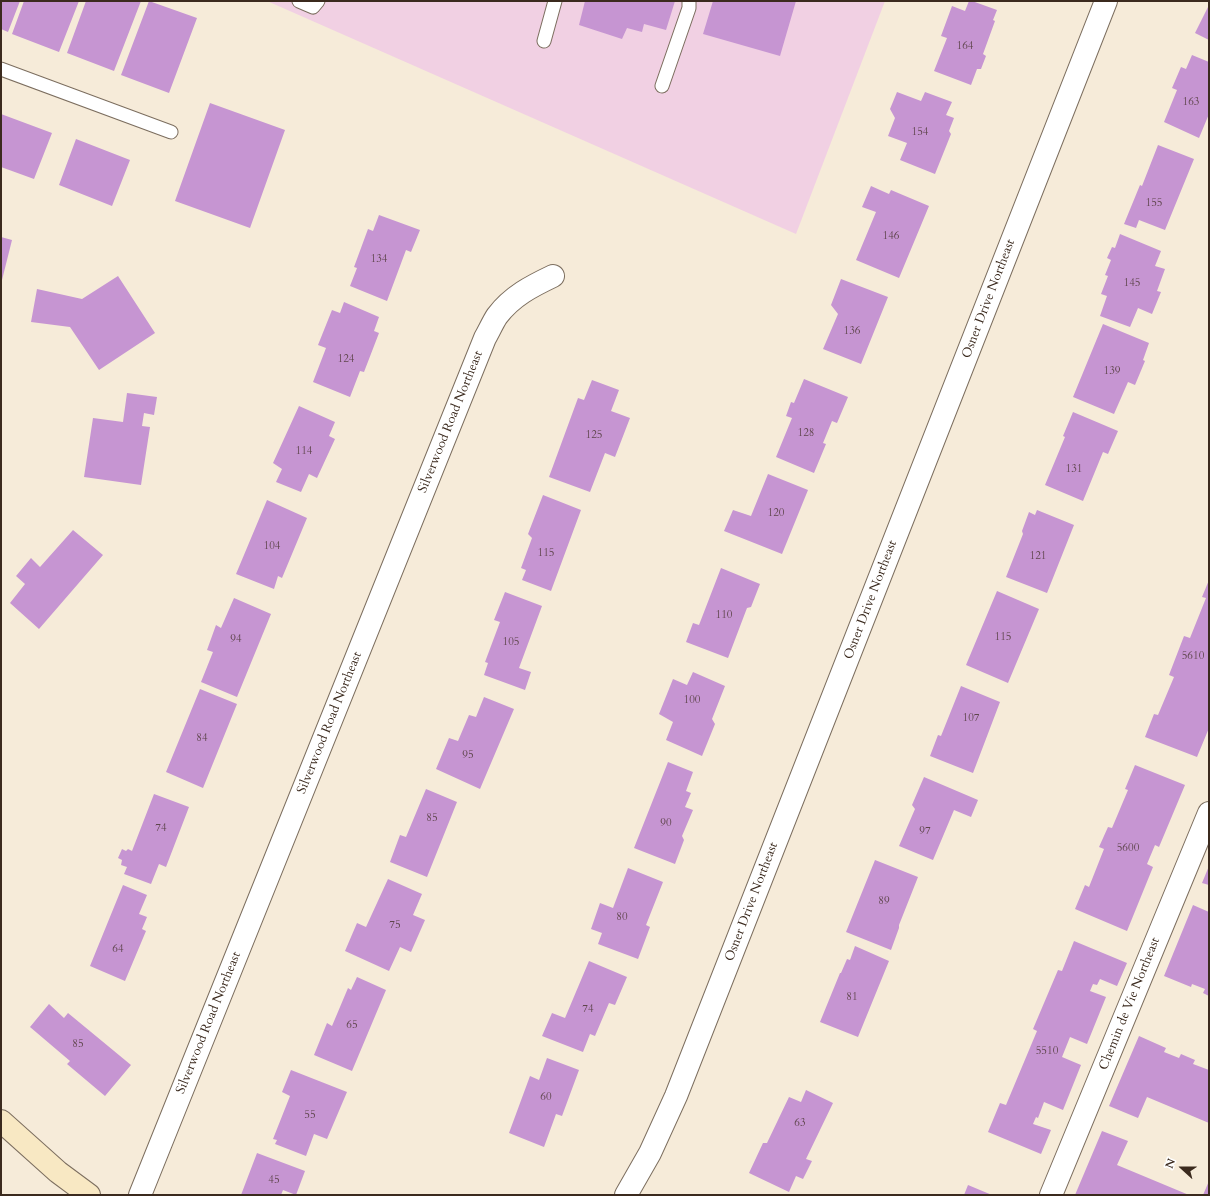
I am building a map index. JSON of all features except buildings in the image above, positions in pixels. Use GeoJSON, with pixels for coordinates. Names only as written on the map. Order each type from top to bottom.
{"type":"FeatureCollection","features":[{"type":"Feature","properties":{"kind":"main road"},"geometry":{"type":"LineString","coordinates":[[1,1121],[58,1172],[89,1195]]}},
{"type":"Feature","properties":{"kind":"street","name":"Osner Drive Northeast"},"geometry":{"type":"LineString","coordinates":[[626,1195],[650,1153],[676,1096],[1106,1]]}},
{"type":"Feature","properties":{"kind":"street","name":"Silverwood Road Northeast"},"geometry":{"type":"LineString","coordinates":[[140,1195],[485,338],[497,316],[515,298],[532,286],[553,276]]}},
{"type":"Feature","properties":{"kind":"street","name":"Chemin de Vie Northeast"},"geometry":{"type":"LineString","coordinates":[[1051,1195],[1209,813]]}},
{"type":"Feature","properties":{"kind":"lane"},"geometry":{"type":"LineString","coordinates":[[299,1],[313,7],[318,1]]}},
{"type":"Feature","properties":{"kind":"lane"},"geometry":{"type":"LineString","coordinates":[[544,41],[556,1]]}},
{"type":"Feature","properties":{"kind":"lane"},"geometry":{"type":"LineString","coordinates":[[662,86],[689,8],[689,1]]}},
{"type":"Feature","properties":{"kind":"lane"},"geometry":{"type":"LineString","coordinates":[[1,69],[171,132]]}},
{"type":"Feature","properties":{"kind":"shaded area"},"geometry":{"type":"Polygon","coordinates":[[[267,1],[885,1],[796,234],[267,1]]]}}]}
